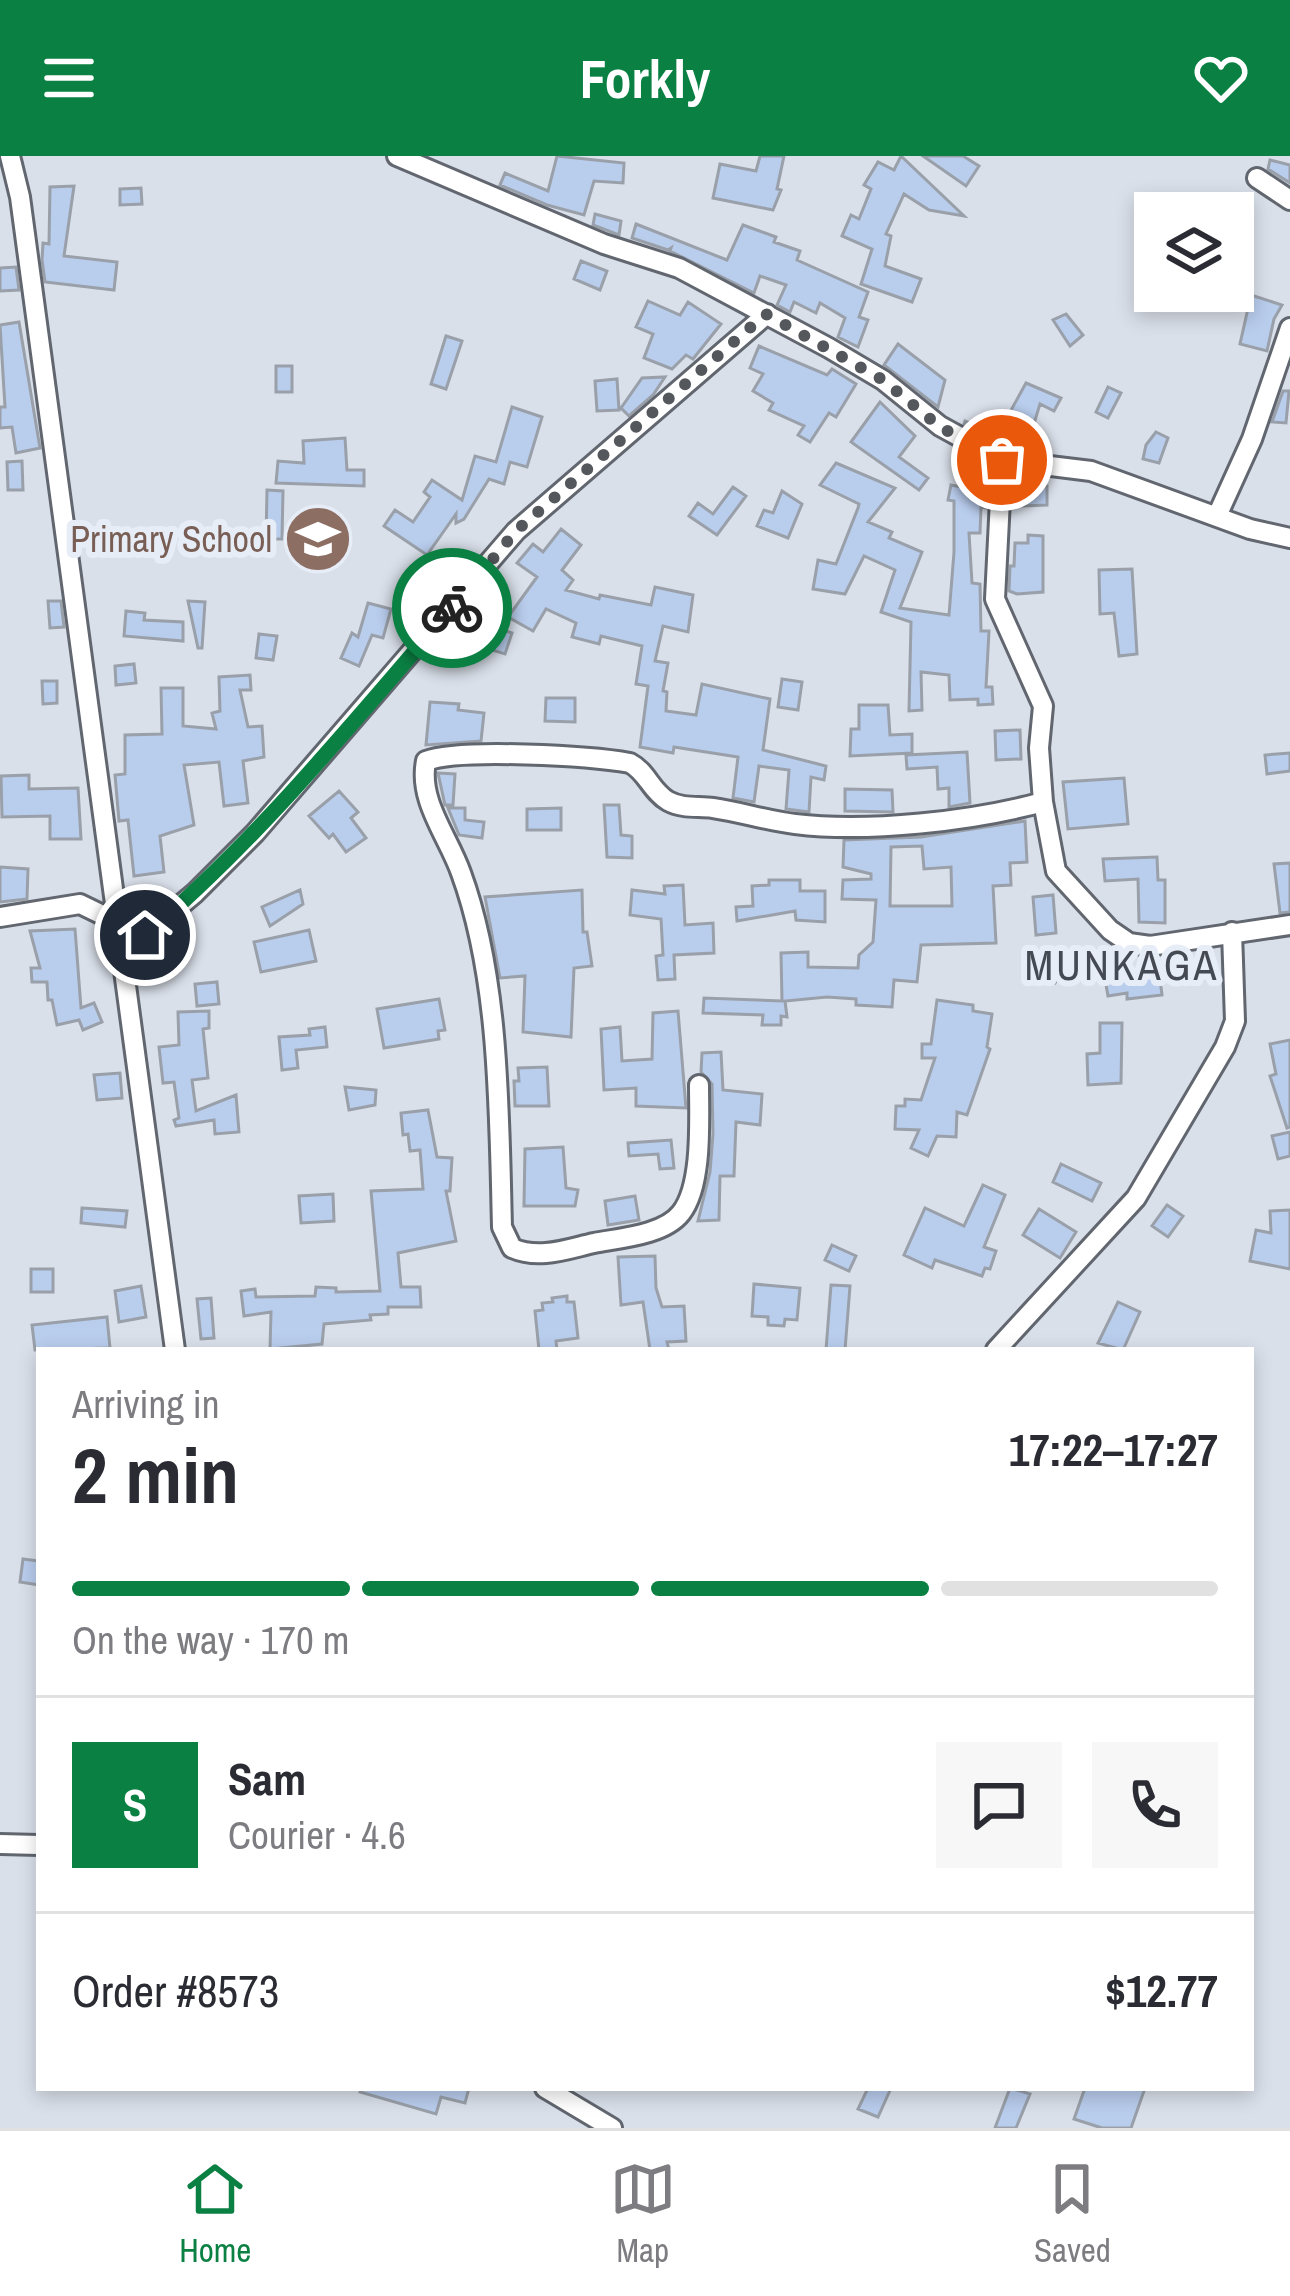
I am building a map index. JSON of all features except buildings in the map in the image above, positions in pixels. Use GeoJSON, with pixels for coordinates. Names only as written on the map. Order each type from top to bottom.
{"type":"FeatureCollection","features":[{"type":"Feature","properties":{"kind":"street"},"geometry":{"type":"LineString","coordinates":[[10,156],[20,197],[175,1347]]}},
{"type":"Feature","properties":{"kind":"street"},"geometry":{"type":"LineString","coordinates":[[398,156],[604,244],[679,268],[883,380],[940,427],[1002,460],[1091,471],[1290,538]]}},
{"type":"Feature","properties":{"kind":"street"},"geometry":{"type":"LineString","coordinates":[[1257,178],[1290,200]]}},
{"type":"Feature","properties":{"kind":"street"},"geometry":{"type":"LineString","coordinates":[[0,206],[20,197]]}},
{"type":"Feature","properties":{"kind":"street"},"geometry":{"type":"LineString","coordinates":[[119,956],[195,893],[255,833],[516,531],[766,314]]}},
{"type":"Feature","properties":{"kind":"street"},"geometry":{"type":"LineString","coordinates":[[1217,516],[1252,439],[1290,328]]}},
{"type":"Feature","properties":{"kind":"street"},"geometry":{"type":"LineString","coordinates":[[1002,460],[995,599],[1043,706],[1039,748],[1043,802],[1056,871],[1129,944],[1150,946],[1290,925]]}},
{"type":"Feature","properties":{"kind":"street"},"geometry":{"type":"LineString","coordinates":[[699,1085],[698,1148],[691,1193],[680,1216],[647,1232],[537,1255],[512,1248],[502,1227],[498,1075],[482,959],[462,874],[424,790],[426,761],[475,756],[630,763],[641,769],[665,799],[681,806],[832,827],[968,818],[1043,802]]}},
{"type":"Feature","properties":{"kind":"street"},"geometry":{"type":"LineString","coordinates":[[0,917],[80,904],[115,921]]}},
{"type":"Feature","properties":{"kind":"street"},"geometry":{"type":"LineString","coordinates":[[999,1347],[1136,1198],[1225,1047],[1234,1021],[1232,932]]}},
{"type":"Feature","properties":{"kind":"street"},"geometry":{"type":"LineString","coordinates":[[0,1844],[36,1846]]}},
{"type":"Feature","properties":{"kind":"street"},"geometry":{"type":"LineString","coordinates":[[558,2092],[601,2126]]}},
{"type":"Feature","properties":{"kind":"way so far"},"geometry":{"type":"LineString","coordinates":[[452,608],[516,531],[766,314],[883,380],[940,427],[1002,460]]}},
{"type":"Feature","properties":{"kind":"place","name":"Primary School"},"geometry":{"type":"Point","coordinates":[318,539]}},
{"type":"Feature","properties":{"kind":"district","name":"MUNKAGA"},"geometry":{"type":"Point","coordinates":[1122,965]}},
{"type":"Feature","properties":{"kind":"route"},"geometry":{"type":"LineString","coordinates":[[145,935],[255,833],[452,608]]}}]}
